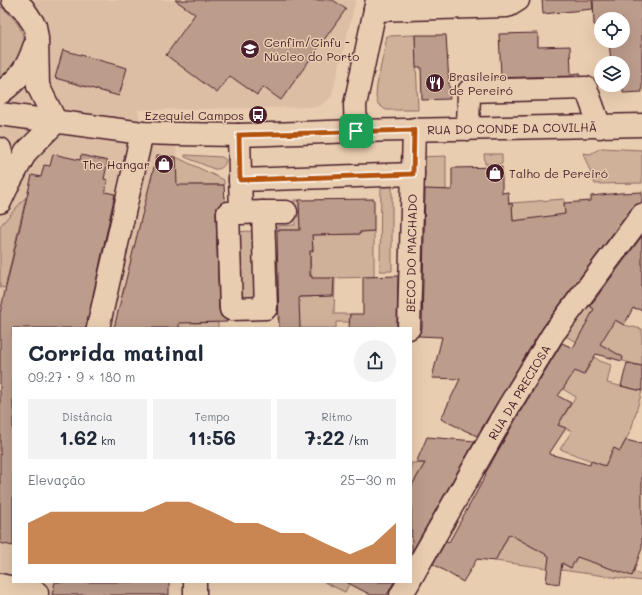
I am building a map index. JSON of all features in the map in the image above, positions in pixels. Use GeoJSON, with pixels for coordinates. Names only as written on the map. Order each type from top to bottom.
{"type":"FeatureCollection","features":[{"type":"Feature","properties":{"kind":"street"},"geometry":{"type":"LineString","coordinates":[[356,131],[355,105],[376,5],[506,6],[518,0]]}},
{"type":"Feature","properties":{"kind":"street"},"geometry":{"type":"LineString","coordinates":[[3,195],[26,152],[56,122],[38,86],[37,38],[35,26],[23,8],[13,1]]}},
{"type":"Feature","properties":{"kind":"street"},"geometry":{"type":"LineString","coordinates":[[0,93],[11,85],[23,72],[30,59],[37,38]]}},
{"type":"Feature","properties":{"kind":"street"},"geometry":{"type":"LineString","coordinates":[[468,129],[469,91],[586,88],[600,127]]}},
{"type":"Feature","properties":{"kind":"street","name":"RUA DO CONDE DA COVILHÃ"},"geometry":{"type":"LineString","coordinates":[[0,114],[142,133],[239,135],[356,131],[636,127]]}},
{"type":"Feature","properties":{"kind":"street","name":"BECO DO MACHADO"},"geometry":{"type":"LineString","coordinates":[[409,327],[414,130]]}},
{"type":"Feature","properties":{"kind":"street"},"geometry":{"type":"LineString","coordinates":[[98,327],[142,133]]}},
{"type":"Feature","properties":{"kind":"street"},"geometry":{"type":"LineString","coordinates":[[239,135],[241,213]]}},
{"type":"Feature","properties":{"kind":"street"},"geometry":{"type":"LineString","coordinates":[[0,149],[4,165],[3,195]]}},
{"type":"Feature","properties":{"kind":"street"},"geometry":{"type":"LineString","coordinates":[[240,180],[413,174]]}},
{"type":"Feature","properties":{"kind":"street"},"geometry":{"type":"LineString","coordinates":[[263,212],[266,308],[231,309],[228,213],[263,212],[286,212]]}},
{"type":"Feature","properties":{"kind":"street","name":"RUA DA PRECIOSA"},"geometry":{"type":"LineString","coordinates":[[412,576],[553,334],[642,215]]}},
{"type":"Feature","properties":{"kind":"street"},"geometry":{"type":"LineString","coordinates":[[195,583],[195,595]]}},
{"type":"Feature","properties":{"kind":"street"},"geometry":{"type":"LineString","coordinates":[[401,595],[408,583]]}},
{"type":"Feature","properties":{"kind":"street"},"geometry":{"type":"LineString","coordinates":[[0,585],[38,590]]}},
{"type":"Feature","properties":{"kind":"shaded area"},"geometry":{"type":"Polygon","coordinates":[[[0,0],[356,0],[331,98],[318,107],[138,110],[142,133],[176,134],[179,327],[12,327],[12,583],[169,583],[169,595],[0,595],[0,0]]]}},
{"type":"Feature","properties":{"kind":"shaded area"},"geometry":{"type":"Polygon","coordinates":[[[0,6],[7,11],[17,24],[24,38],[24,46],[19,65],[0,82],[0,6]]]}},
{"type":"Feature","properties":{"kind":"shaded area"},"geometry":{"type":"Polygon","coordinates":[[[415,35],[418,110],[386,110],[378,104],[376,97],[387,36],[415,35]]]}},
{"type":"Feature","properties":{"kind":"shaded area"},"geometry":{"type":"Polygon","coordinates":[[[601,148],[642,150],[642,183],[595,184],[583,153],[590,154],[601,148]]]}},
{"type":"Feature","properties":{"kind":"shaded area"},"geometry":{"type":"Polygon","coordinates":[[[484,154],[502,154],[502,164],[485,164],[484,154]]]}},
{"type":"Feature","properties":{"kind":"shaded area"},"geometry":{"type":"Polygon","coordinates":[[[185,155],[222,157],[226,160],[222,167],[219,169],[214,169],[185,157],[185,155]]]}},
{"type":"Feature","properties":{"kind":"shaded area"},"geometry":{"type":"Polygon","coordinates":[[[446,156],[446,190],[417,189],[417,157],[446,156]]]}},
{"type":"Feature","properties":{"kind":"shaded area"},"geometry":{"type":"Polygon","coordinates":[[[176,157],[224,180],[224,185],[191,185],[194,323],[218,322],[218,327],[179,327],[176,157]]]}},
{"type":"Feature","properties":{"kind":"shaded area"},"geometry":{"type":"Polygon","coordinates":[[[392,180],[392,271],[380,271],[381,181],[392,180]]]}},
{"type":"Feature","properties":{"kind":"shaded area"},"geometry":{"type":"Polygon","coordinates":[[[26,197],[5,288],[0,287],[0,226],[26,197]]]}},
{"type":"Feature","properties":{"kind":"shaded area"},"geometry":{"type":"Polygon","coordinates":[[[564,199],[565,215],[513,221],[512,203],[564,199]]]}},
{"type":"Feature","properties":{"kind":"shaded area"},"geometry":{"type":"Polygon","coordinates":[[[294,200],[299,200],[300,230],[277,230],[277,226],[295,225],[294,200]]]}},
{"type":"Feature","properties":{"kind":"shaded area"},"geometry":{"type":"Polygon","coordinates":[[[252,231],[255,300],[236,301],[233,232],[252,231]]]}},
{"type":"Feature","properties":{"kind":"shaded area"},"geometry":{"type":"Polygon","coordinates":[[[374,231],[374,277],[335,278],[334,314],[350,314],[350,322],[336,322],[336,327],[300,327],[299,319],[278,320],[278,297],[312,297],[310,251],[313,250],[312,235],[360,234],[360,232],[374,231]]]}},
{"type":"Feature","properties":{"kind":"shaded area"},"geometry":{"type":"Polygon","coordinates":[[[587,305],[624,325],[642,329],[642,366],[608,357],[565,336],[587,305]]]}},
{"type":"Feature","properties":{"kind":"shaded area"},"geometry":{"type":"Polygon","coordinates":[[[586,352],[600,361],[611,365],[607,383],[642,391],[631,430],[620,451],[613,448],[605,466],[560,449],[572,431],[558,425],[576,397],[563,389],[574,370],[584,375],[590,365],[581,359],[586,352]]]}},
{"type":"Feature","properties":{"kind":"shaded area"},"geometry":{"type":"Polygon","coordinates":[[[412,463],[425,463],[412,485],[412,463]]]}},
{"type":"Feature","properties":{"kind":"shaded area"},"geometry":{"type":"Polygon","coordinates":[[[536,483],[513,536],[571,568],[582,546],[590,561],[632,576],[634,570],[642,577],[642,581],[495,561],[536,483]]]}},
{"type":"Feature","properties":{"kind":"shaded area"},"geometry":{"type":"Polygon","coordinates":[[[326,583],[348,583],[349,584],[345,592],[326,583]]]}},
{"type":"Feature","properties":{"kind":"building"},"geometry":{"type":"Polygon","coordinates":[[[175,0],[333,0],[346,9],[281,100],[263,87],[257,95],[230,76],[217,93],[166,55],[195,14],[175,0]]]}},
{"type":"Feature","properties":{"kind":"building"},"geometry":{"type":"Polygon","coordinates":[[[542,0],[592,0],[593,9],[543,14],[542,0]]]}},
{"type":"Feature","properties":{"kind":"building"},"geometry":{"type":"Polygon","coordinates":[[[593,0],[642,0],[642,92],[623,93],[630,92],[630,56],[610,56],[610,48],[630,48],[630,12],[594,12],[594,25],[593,0]]]}},
{"type":"Feature","properties":{"kind":"building"},"geometry":{"type":"Polygon","coordinates":[[[538,33],[538,47],[570,46],[571,74],[580,73],[580,76],[487,78],[501,76],[499,34],[538,33]]]}},
{"type":"Feature","properties":{"kind":"building","name":"Brasileiro de Pereiró"},"geometry":{"type":"Polygon","coordinates":[[[415,35],[446,35],[450,99],[422,100],[421,67],[416,67],[415,35]]]}},
{"type":"Feature","properties":{"kind":"building"},"geometry":{"type":"Polygon","coordinates":[[[63,50],[127,68],[119,96],[55,78],[63,50]]]}},
{"type":"Feature","properties":{"kind":"building"},"geometry":{"type":"Polygon","coordinates":[[[53,154],[80,160],[81,155],[108,161],[104,179],[108,180],[105,192],[115,194],[86,327],[12,327],[12,546],[0,543],[0,313],[32,175],[41,177],[44,165],[50,166],[53,154]]]}},
{"type":"Feature","properties":{"kind":"building"},"geometry":{"type":"Polygon","coordinates":[[[157,155],[176,157],[177,185],[224,185],[225,201],[217,207],[216,213],[219,309],[221,316],[227,320],[227,322],[179,323],[179,327],[114,327],[157,155]]]}},
{"type":"Feature","properties":{"kind":"building"},"geometry":{"type":"Polygon","coordinates":[[[502,167],[502,193],[508,192],[509,204],[512,203],[513,221],[565,214],[564,203],[591,201],[591,196],[642,192],[642,203],[637,204],[632,208],[543,327],[477,436],[441,419],[460,379],[432,378],[442,337],[418,336],[422,328],[425,189],[452,190],[452,168],[502,167]]]}},
{"type":"Feature","properties":{"kind":"building"},"geometry":{"type":"Polygon","coordinates":[[[374,199],[374,231],[360,232],[360,234],[312,235],[313,251],[310,251],[310,276],[312,276],[312,278],[334,278],[333,296],[299,297],[300,327],[279,327],[277,230],[300,230],[299,200],[374,199]]]}},
{"type":"Feature","properties":{"kind":"building"},"geometry":{"type":"Polygon","coordinates":[[[642,236],[642,310],[633,308],[624,325],[615,320],[600,344],[623,357],[622,361],[596,354],[583,375],[575,371],[558,396],[571,403],[558,425],[566,428],[549,454],[590,465],[591,461],[605,466],[614,448],[620,451],[626,440],[642,444],[642,548],[632,576],[577,557],[571,568],[562,563],[559,584],[546,582],[549,556],[509,534],[495,561],[477,559],[463,582],[433,564],[446,541],[449,542],[520,412],[562,343],[573,348],[594,309],[590,306],[642,236]]]}},
{"type":"Feature","properties":{"kind":"building"},"geometry":{"type":"Polygon","coordinates":[[[398,276],[397,327],[349,327],[350,314],[363,314],[363,277],[398,276]]]}},
{"type":"Feature","properties":{"kind":"building"},"geometry":{"type":"Polygon","coordinates":[[[627,363],[642,366],[642,391],[621,386],[627,363]]]}},
{"type":"Feature","properties":{"kind":"building"},"geometry":{"type":"Polygon","coordinates":[[[427,437],[475,441],[412,552],[412,485],[425,463],[416,463],[427,437]]]}},
{"type":"Feature","properties":{"kind":"building"},"geometry":{"type":"Polygon","coordinates":[[[55,583],[169,583],[169,595],[52,595],[55,583]]]}},
{"type":"Feature","properties":{"kind":"building"},"geometry":{"type":"Polygon","coordinates":[[[348,583],[393,583],[387,595],[371,595],[348,583]]]}},
{"type":"Feature","properties":{"kind":"place","name":"Cenfim/Cinfu - Núcleo do Porto"},"geometry":{"type":"Point","coordinates":[250,49]}},
{"type":"Feature","properties":{"kind":"place","name":"Brasileiro de Pereiró"},"geometry":{"type":"Point","coordinates":[435,83]}},
{"type":"Feature","properties":{"kind":"place","name":"Ezequiel Campos"},"geometry":{"type":"Point","coordinates":[258,115]}},
{"type":"Feature","properties":{"kind":"place","name":"The Hangar"},"geometry":{"type":"Point","coordinates":[164,164]}},
{"type":"Feature","properties":{"kind":"place","name":"Talho de Pereiró"},"geometry":{"type":"Point","coordinates":[495,173]}},
{"type":"Feature","properties":{"kind":"route"},"geometry":{"type":"LineString","coordinates":[[414,130],[413,174],[240,180],[239,135],[356,131],[414,130]]}}]}
